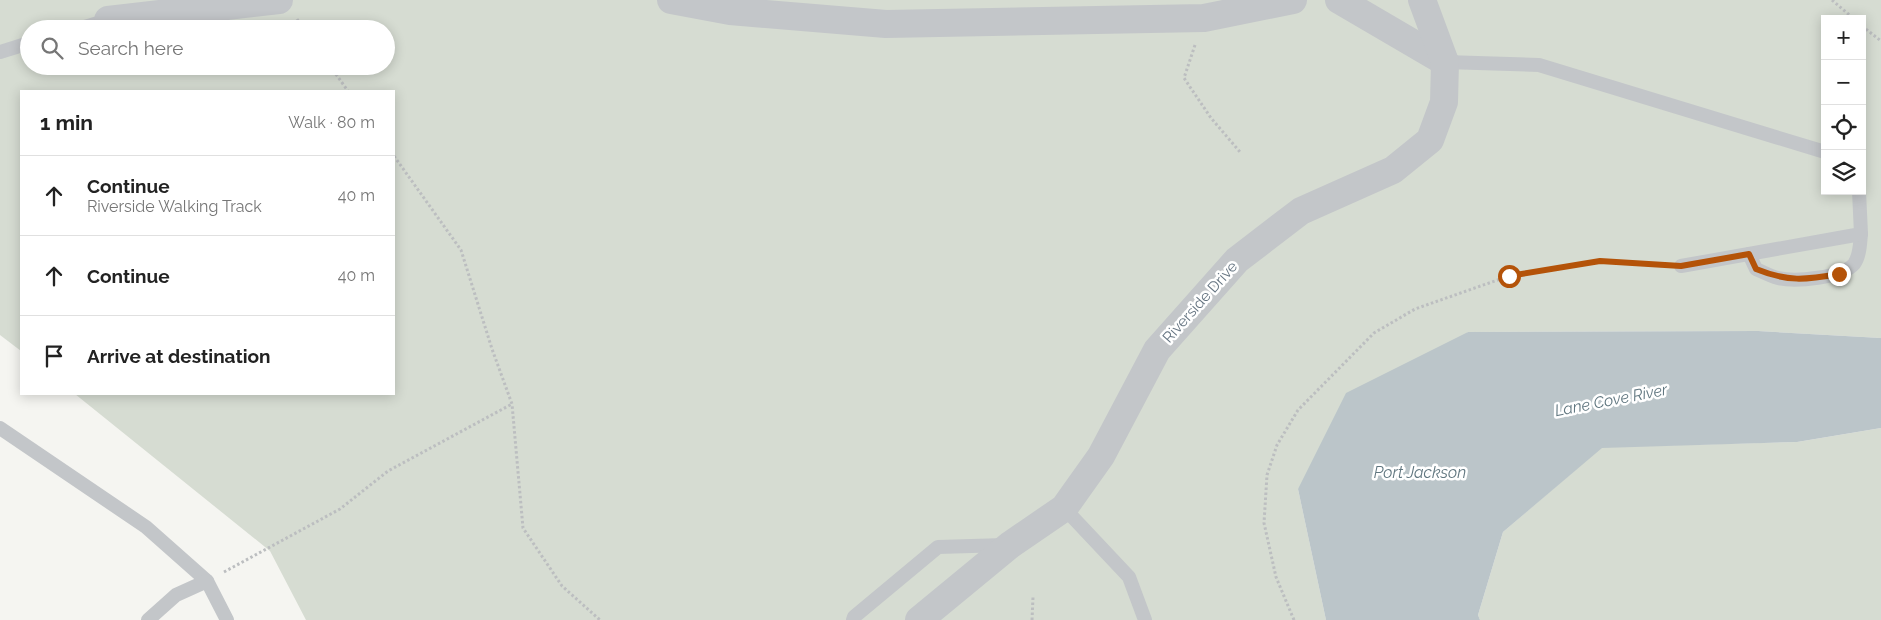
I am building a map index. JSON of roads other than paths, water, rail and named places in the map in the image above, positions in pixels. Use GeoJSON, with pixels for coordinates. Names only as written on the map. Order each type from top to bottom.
{"type":"FeatureCollection","features":[{"type":"Feature","properties":{"kind":"street"},"geometry":{"type":"LineString","coordinates":[[108,20],[279,0]]}},
{"type":"Feature","properties":{"kind":"street"},"geometry":{"type":"LineString","coordinates":[[671,0],[730,11],[886,24],[1204,18],[1293,0]]}},
{"type":"Feature","properties":{"kind":"street"},"geometry":{"type":"LineString","coordinates":[[1339,0],[1445,62]]}},
{"type":"Feature","properties":{"kind":"street","name":"Riverside Drive"},"geometry":{"type":"LineString","coordinates":[[919,620],[1010,545],[1064,508],[1101,456],[1157,350],[1237,260],[1301,211],[1393,170],[1430,140],[1444,102],[1445,62],[1422,0]]}},
{"type":"Feature","properties":{"kind":"lane"},"geometry":{"type":"LineString","coordinates":[[0,52],[20,46]]}},
{"type":"Feature","properties":{"kind":"lane"},"geometry":{"type":"LineString","coordinates":[[1445,62],[1539,65],[1821,151]]}},
{"type":"Feature","properties":{"kind":"lane"},"geometry":{"type":"LineString","coordinates":[[1749,254],[1756,269],[1779,278],[1839,274],[1854,264],[1860,248],[1859,195]]}},
{"type":"Feature","properties":{"kind":"lane"},"geometry":{"type":"LineString","coordinates":[[1681,266],[1861,234]]}},
{"type":"Feature","properties":{"kind":"lane"},"geometry":{"type":"LineString","coordinates":[[0,428],[146,527],[207,581],[227,620]]}},
{"type":"Feature","properties":{"kind":"lane"},"geometry":{"type":"LineString","coordinates":[[1064,508],[1128,577],[1145,620]]}},
{"type":"Feature","properties":{"kind":"lane"},"geometry":{"type":"LineString","coordinates":[[853,620],[854,617],[938,548],[1010,545]]}},
{"type":"Feature","properties":{"kind":"lane"},"geometry":{"type":"LineString","coordinates":[[148,620],[176,595],[207,581]]}},
{"type":"Feature","properties":{"kind":"water","name":"Port Jackson"},"geometry":{"type":"Polygon","coordinates":[[[1758,331],[1881,338],[1881,428],[1797,442],[1602,448],[1503,532],[1478,615],[1480,620],[1326,620],[1298,489],[1346,393],[1468,332],[1758,331]]]}},
{"type":"Feature","properties":{"kind":"water label","name":"Lane Cove River"},"geometry":{"type":"Point","coordinates":[1611,400]}}]}
